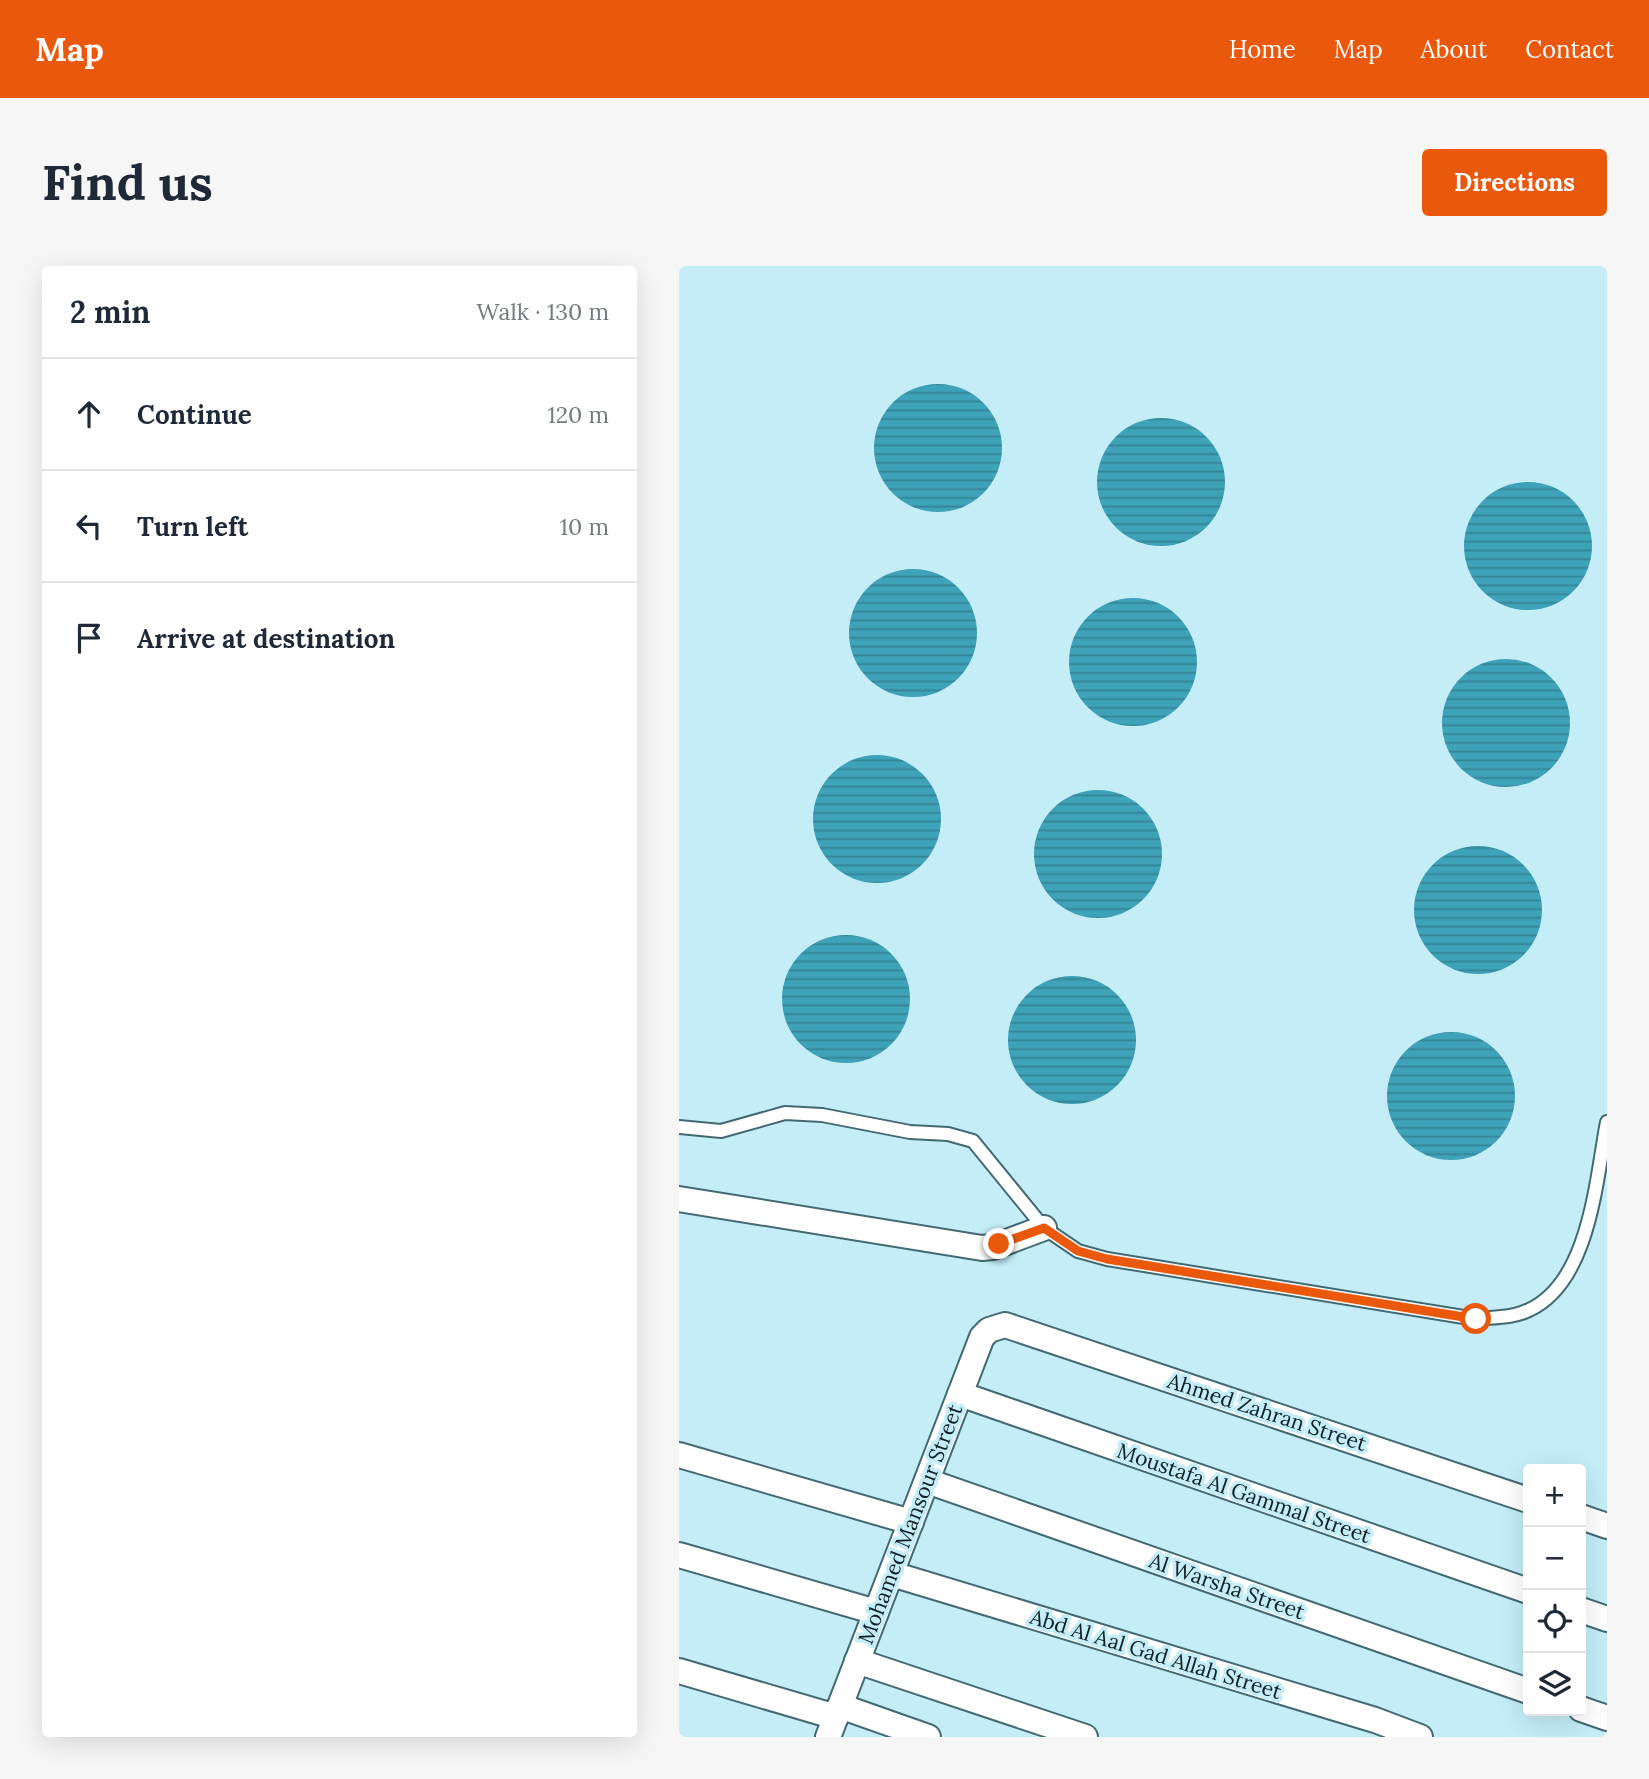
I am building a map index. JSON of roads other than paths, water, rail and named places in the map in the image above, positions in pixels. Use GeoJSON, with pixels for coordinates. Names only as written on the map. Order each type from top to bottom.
{"type":"FeatureCollection","features":[{"type":"Feature","properties":{"kind":"street"},"geometry":{"type":"LineString","coordinates":[[679,1199],[982,1248],[993,1247],[1044,1228]]}},
{"type":"Feature","properties":{"kind":"street","name":"Mohamed Mansour Street"},"geometry":{"type":"LineString","coordinates":[[835,1720],[982,1337],[989,1330],[1005,1325]]}},
{"type":"Feature","properties":{"kind":"street","name":"Ahmed Zahran Street"},"geometry":{"type":"LineString","coordinates":[[1005,1325],[1523,1498]]}},
{"type":"Feature","properties":{"kind":"street","name":"Moustafa Al Gammal Street"},"geometry":{"type":"LineString","coordinates":[[960,1394],[1525,1590]]}},
{"type":"Feature","properties":{"kind":"street"},"geometry":{"type":"LineString","coordinates":[[679,1455],[911,1522]]}},
{"type":"Feature","properties":{"kind":"street","name":"Al Warsha Street"},"geometry":{"type":"LineString","coordinates":[[926,1481],[1523,1689]]}},
{"type":"Feature","properties":{"kind":"street"},"geometry":{"type":"LineString","coordinates":[[1586,1519],[1607,1526]]}},
{"type":"Feature","properties":{"kind":"street"},"geometry":{"type":"LineString","coordinates":[[679,1555],[876,1612]]}},
{"type":"Feature","properties":{"kind":"street","name":"Abd Al Aal Gad Allah Street"},"geometry":{"type":"LineString","coordinates":[[891,1574],[1375,1720],[1420,1737]]}},
{"type":"Feature","properties":{"kind":"street"},"geometry":{"type":"LineString","coordinates":[[1586,1611],[1607,1619]]}},
{"type":"Feature","properties":{"kind":"street"},"geometry":{"type":"LineString","coordinates":[[857,1661],[1085,1737]]}},
{"type":"Feature","properties":{"kind":"street"},"geometry":{"type":"LineString","coordinates":[[679,1671],[835,1720],[928,1737]]}},
{"type":"Feature","properties":{"kind":"street"},"geometry":{"type":"LineString","coordinates":[[1586,1711],[1607,1718]]}},
{"type":"Feature","properties":{"kind":"lane"},"geometry":{"type":"LineString","coordinates":[[679,1127],[721,1131],[785,1113],[822,1115],[910,1132],[948,1134],[973,1141],[1044,1228],[1078,1251],[1107,1259],[1476,1319],[1507,1317],[1530,1310],[1554,1293],[1572,1266],[1587,1228],[1607,1122]]}},
{"type":"Feature","properties":{"kind":"water"},"geometry":{"type":"Polygon","coordinates":[[[938,384],[962,389],[983,403],[997,424],[1002,448],[997,472],[983,493],[962,507],[938,512],[914,507],[893,493],[879,472],[874,448],[879,424],[893,403],[914,389],[938,384]]]}},
{"type":"Feature","properties":{"kind":"water"},"geometry":{"type":"Polygon","coordinates":[[[1161,418],[1186,423],[1206,437],[1220,457],[1225,482],[1220,507],[1206,527],[1186,541],[1161,546],[1136,541],[1116,527],[1102,507],[1097,482],[1102,457],[1116,437],[1136,423],[1161,418]]]}},
{"type":"Feature","properties":{"kind":"water"},"geometry":{"type":"Polygon","coordinates":[[[1528,482],[1553,487],[1573,501],[1587,521],[1592,546],[1587,571],[1573,591],[1553,605],[1528,610],[1503,605],[1483,591],[1469,571],[1464,546],[1469,521],[1483,501],[1503,487],[1528,482]]]}},
{"type":"Feature","properties":{"kind":"water"},"geometry":{"type":"Polygon","coordinates":[[[913,569],[938,574],[958,588],[972,608],[977,633],[972,658],[958,678],[938,692],[913,697],[888,692],[868,678],[854,658],[849,633],[854,608],[868,588],[888,574],[913,569]]]}},
{"type":"Feature","properties":{"kind":"water"},"geometry":{"type":"Polygon","coordinates":[[[1133,598],[1158,603],[1178,617],[1192,637],[1197,662],[1192,687],[1178,707],[1158,721],[1133,726],[1108,721],[1088,707],[1074,687],[1069,662],[1074,637],[1088,617],[1108,603],[1133,598]]]}},
{"type":"Feature","properties":{"kind":"water"},"geometry":{"type":"Polygon","coordinates":[[[1506,659],[1531,664],[1551,678],[1565,698],[1570,723],[1565,748],[1551,768],[1531,782],[1506,787],[1481,782],[1461,768],[1447,748],[1442,723],[1447,698],[1461,678],[1481,664],[1506,659]]]}},
{"type":"Feature","properties":{"kind":"water"},"geometry":{"type":"Polygon","coordinates":[[[877,755],[902,760],[922,774],[936,794],[941,819],[936,844],[922,864],[902,878],[877,883],[852,878],[832,864],[818,844],[813,819],[818,794],[832,774],[852,760],[877,755]]]}},
{"type":"Feature","properties":{"kind":"water"},"geometry":{"type":"Polygon","coordinates":[[[1098,790],[1123,795],[1143,809],[1157,829],[1162,854],[1157,879],[1143,899],[1123,913],[1098,918],[1073,913],[1053,899],[1039,879],[1034,854],[1039,829],[1053,809],[1073,795],[1098,790]]]}},
{"type":"Feature","properties":{"kind":"water"},"geometry":{"type":"Polygon","coordinates":[[[1478,846],[1503,851],[1523,865],[1537,885],[1542,910],[1537,935],[1523,955],[1503,969],[1478,974],[1453,969],[1433,955],[1419,935],[1414,910],[1419,885],[1433,865],[1453,851],[1478,846]]]}},
{"type":"Feature","properties":{"kind":"water"},"geometry":{"type":"Polygon","coordinates":[[[846,935],[871,940],[891,954],[905,974],[910,999],[905,1024],[891,1044],[871,1058],[846,1063],[821,1058],[801,1044],[787,1024],[782,999],[787,974],[801,954],[821,940],[846,935]]]}},
{"type":"Feature","properties":{"kind":"water"},"geometry":{"type":"Polygon","coordinates":[[[1072,976],[1097,981],[1117,995],[1131,1015],[1136,1040],[1131,1065],[1117,1085],[1097,1099],[1072,1104],[1047,1099],[1027,1085],[1013,1065],[1008,1040],[1013,1015],[1027,995],[1047,981],[1072,976]]]}},
{"type":"Feature","properties":{"kind":"water"},"geometry":{"type":"Polygon","coordinates":[[[1451,1032],[1476,1037],[1496,1051],[1510,1071],[1515,1096],[1510,1121],[1496,1141],[1476,1155],[1451,1160],[1426,1155],[1406,1141],[1392,1121],[1387,1096],[1392,1071],[1406,1051],[1426,1037],[1451,1032]]]}}]}
